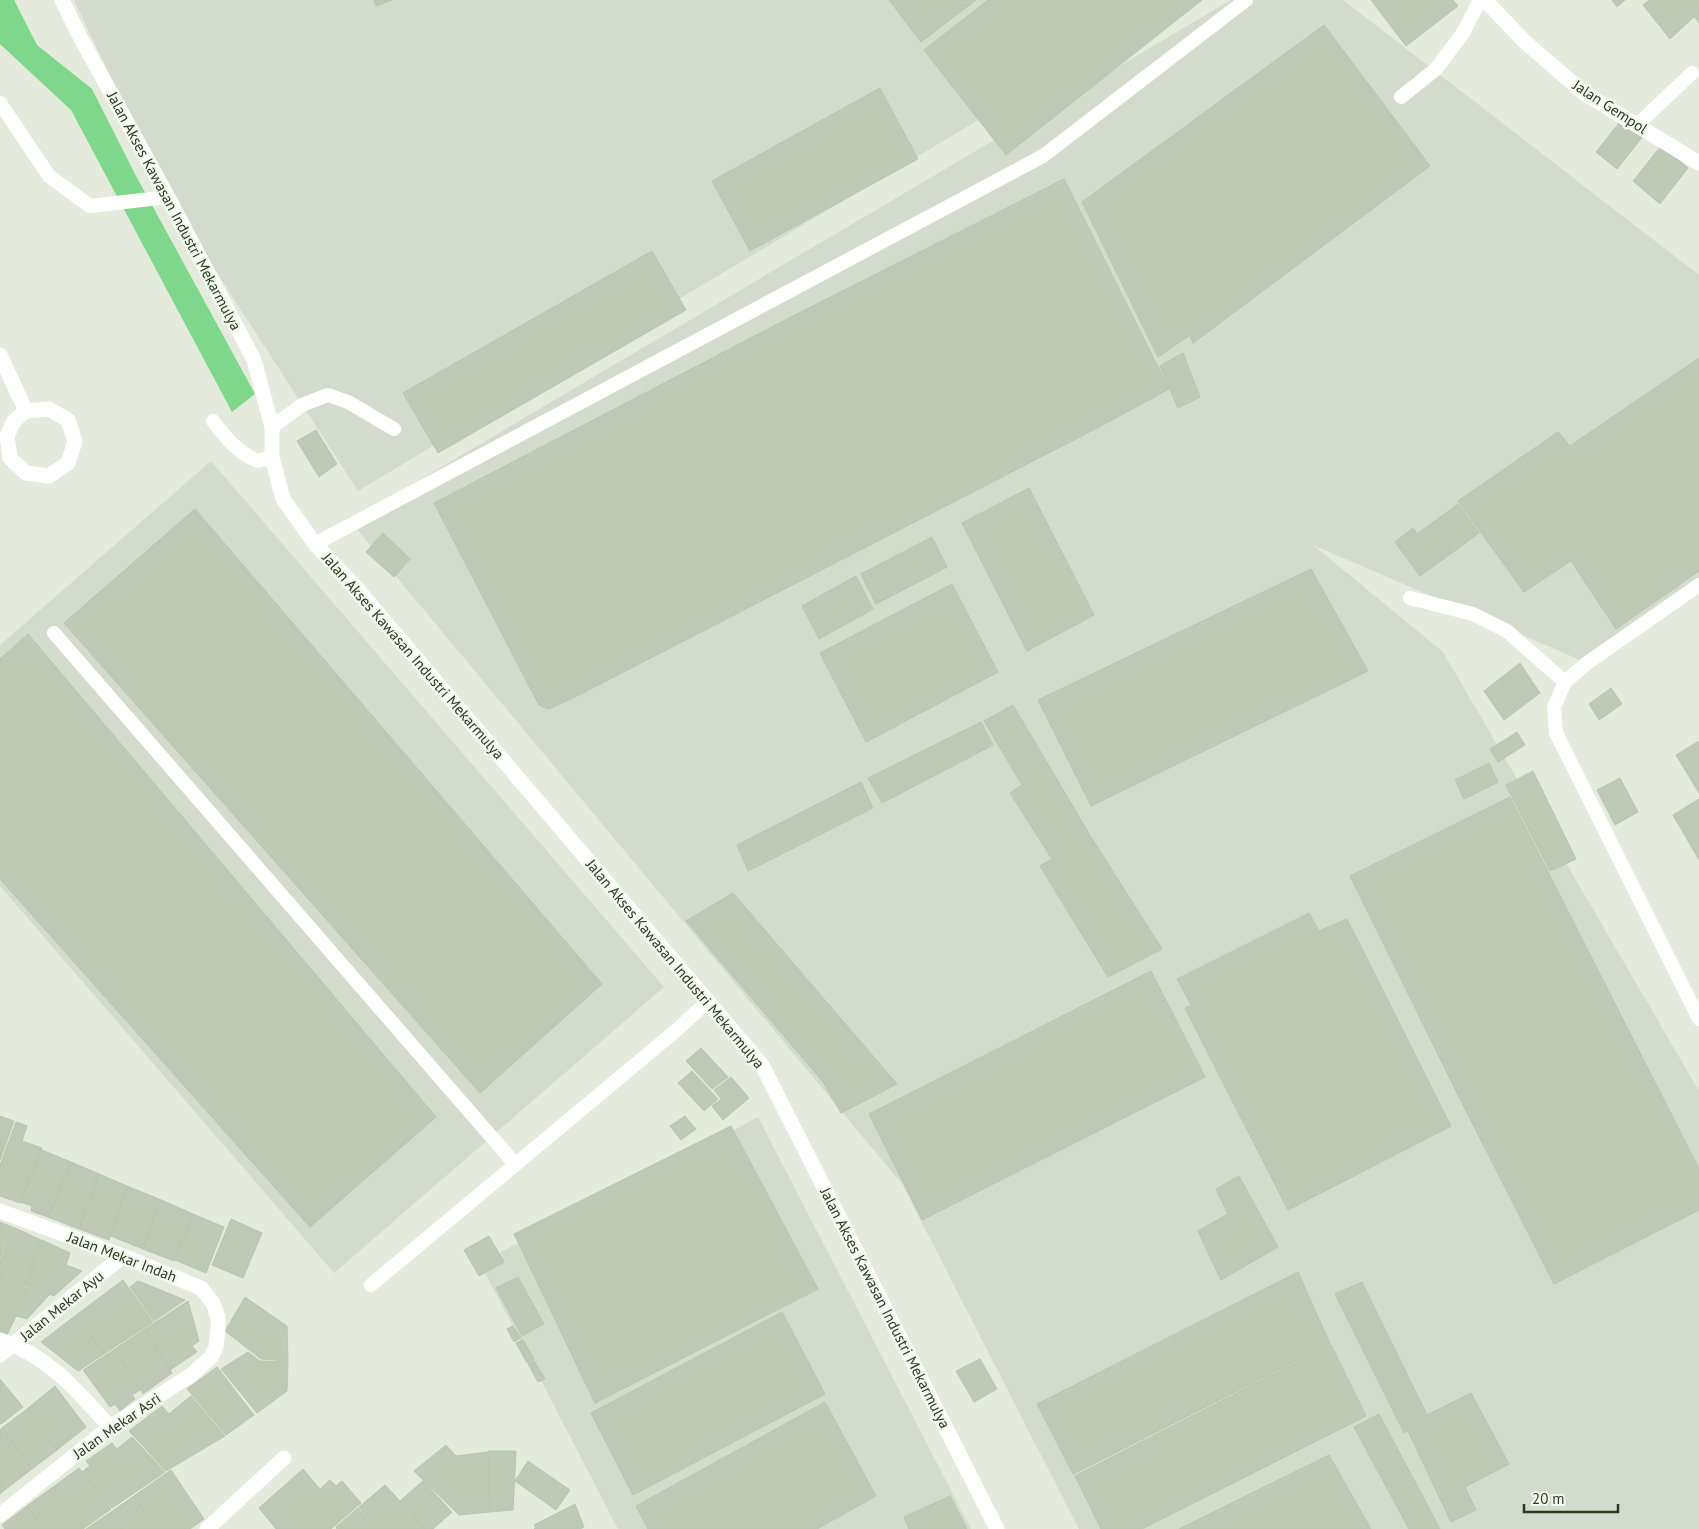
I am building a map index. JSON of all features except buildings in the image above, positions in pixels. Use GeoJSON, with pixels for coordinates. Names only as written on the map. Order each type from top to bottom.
{"type":"FeatureCollection","features":[{"type":"Feature","properties":{"kind":"street","name":"Jalan Akses Kawasan Industri Mekarmulya"},"geometry":{"type":"LineString","coordinates":[[62,0],[254,360],[272,427],[272,457],[284,499],[314,544],[360,592],[762,1064],[996,1529]]}},
{"type":"Feature","properties":{"kind":"street","name":"Jalan Gempol"},"geometry":{"type":"LineString","coordinates":[[1485,0],[1525,42],[1584,92],[1699,162]]}},
{"type":"Feature","properties":{"kind":"street"},"geometry":{"type":"LineString","coordinates":[[0,355],[26,411]]}},
{"type":"Feature","properties":{"kind":"street"},"geometry":{"type":"LineString","coordinates":[[49,409],[68,420],[75,442],[68,463],[48,476],[26,473],[10,458],[3,437],[14,421],[26,411],[49,409]]}},
{"type":"Feature","properties":{"kind":"street","name":"Jalan Mekar Indah"},"geometry":{"type":"LineString","coordinates":[[0,1212],[123,1256],[200,1288],[208,1296],[216,1309],[218,1329]]}},
{"type":"Feature","properties":{"kind":"street","name":"Jalan Mekar Ayu"},"geometry":{"type":"LineString","coordinates":[[0,1355],[123,1256]]}},
{"type":"Feature","properties":{"kind":"street","name":"Jalan Mekar Asri"},"geometry":{"type":"LineString","coordinates":[[0,1515],[110,1427],[191,1375],[211,1357],[216,1347],[218,1329]]}},
{"type":"Feature","properties":{"kind":"street"},"geometry":{"type":"LineString","coordinates":[[0,1340],[15,1344],[43,1360],[72,1385],[110,1427]]}},
{"type":"Feature","properties":{"kind":"street"},"geometry":{"type":"LineString","coordinates":[[207,1529],[284,1458]]}},
{"type":"Feature","properties":{"kind":"lane"},"geometry":{"type":"LineString","coordinates":[[314,544],[1043,156],[1246,0]]}},
{"type":"Feature","properties":{"kind":"lane"},"geometry":{"type":"LineString","coordinates":[[1401,97],[1436,69],[1463,32],[1480,0]]}},
{"type":"Feature","properties":{"kind":"lane"},"geometry":{"type":"LineString","coordinates":[[1637,125],[1692,73]]}},
{"type":"Feature","properties":{"kind":"lane"},"geometry":{"type":"LineString","coordinates":[[0,103],[49,176],[90,206],[168,197]]}},
{"type":"Feature","properties":{"kind":"lane"},"geometry":{"type":"LineString","coordinates":[[272,427],[302,405],[328,395],[348,402],[394,429]]}},
{"type":"Feature","properties":{"kind":"lane"},"geometry":{"type":"LineString","coordinates":[[214,420],[226,438],[244,456],[258,462],[272,457]]}},
{"type":"Feature","properties":{"kind":"lane"},"geometry":{"type":"LineString","coordinates":[[1699,585],[1587,663],[1565,682],[1554,707],[1556,733],[1699,1019]]}},
{"type":"Feature","properties":{"kind":"lane"},"geometry":{"type":"LineString","coordinates":[[1410,598],[1473,614],[1506,631],[1565,682]]}},
{"type":"Feature","properties":{"kind":"lane"},"geometry":{"type":"LineString","coordinates":[[54,633],[515,1164]]}},
{"type":"Feature","properties":{"kind":"lane"},"geometry":{"type":"LineString","coordinates":[[371,1285],[679,1028],[708,1001]]}},
{"type":"Feature","properties":{"kind":"shaded area"},"geometry":{"type":"Polygon","coordinates":[[[0,0],[14,0],[37,45],[92,89],[135,174],[255,394],[232,412],[71,110],[0,44],[0,0]]]}},
{"type":"Feature","properties":{"kind":"shaded area"},"geometry":{"type":"Polygon","coordinates":[[[74,0],[1179,0],[358,491],[168,197],[74,0]]]}},
{"type":"Feature","properties":{"kind":"shaded area"},"geometry":{"type":"Polygon","coordinates":[[[1231,0],[1343,0],[1699,275],[1699,585],[1587,663],[1313,545],[1443,652],[1699,1091],[1699,1529],[1079,1529],[902,1184],[350,521],[1231,0]]]}},
{"type":"Feature","properties":{"kind":"shaded area"},"geometry":{"type":"Polygon","coordinates":[[[211,461],[664,987],[334,1273],[0,886],[0,645],[211,461]]]}},
{"type":"Feature","properties":{"kind":"shaded area"},"geometry":{"type":"Polygon","coordinates":[[[758,1117],[971,1529],[618,1529],[480,1263],[758,1117]]]}}]}
